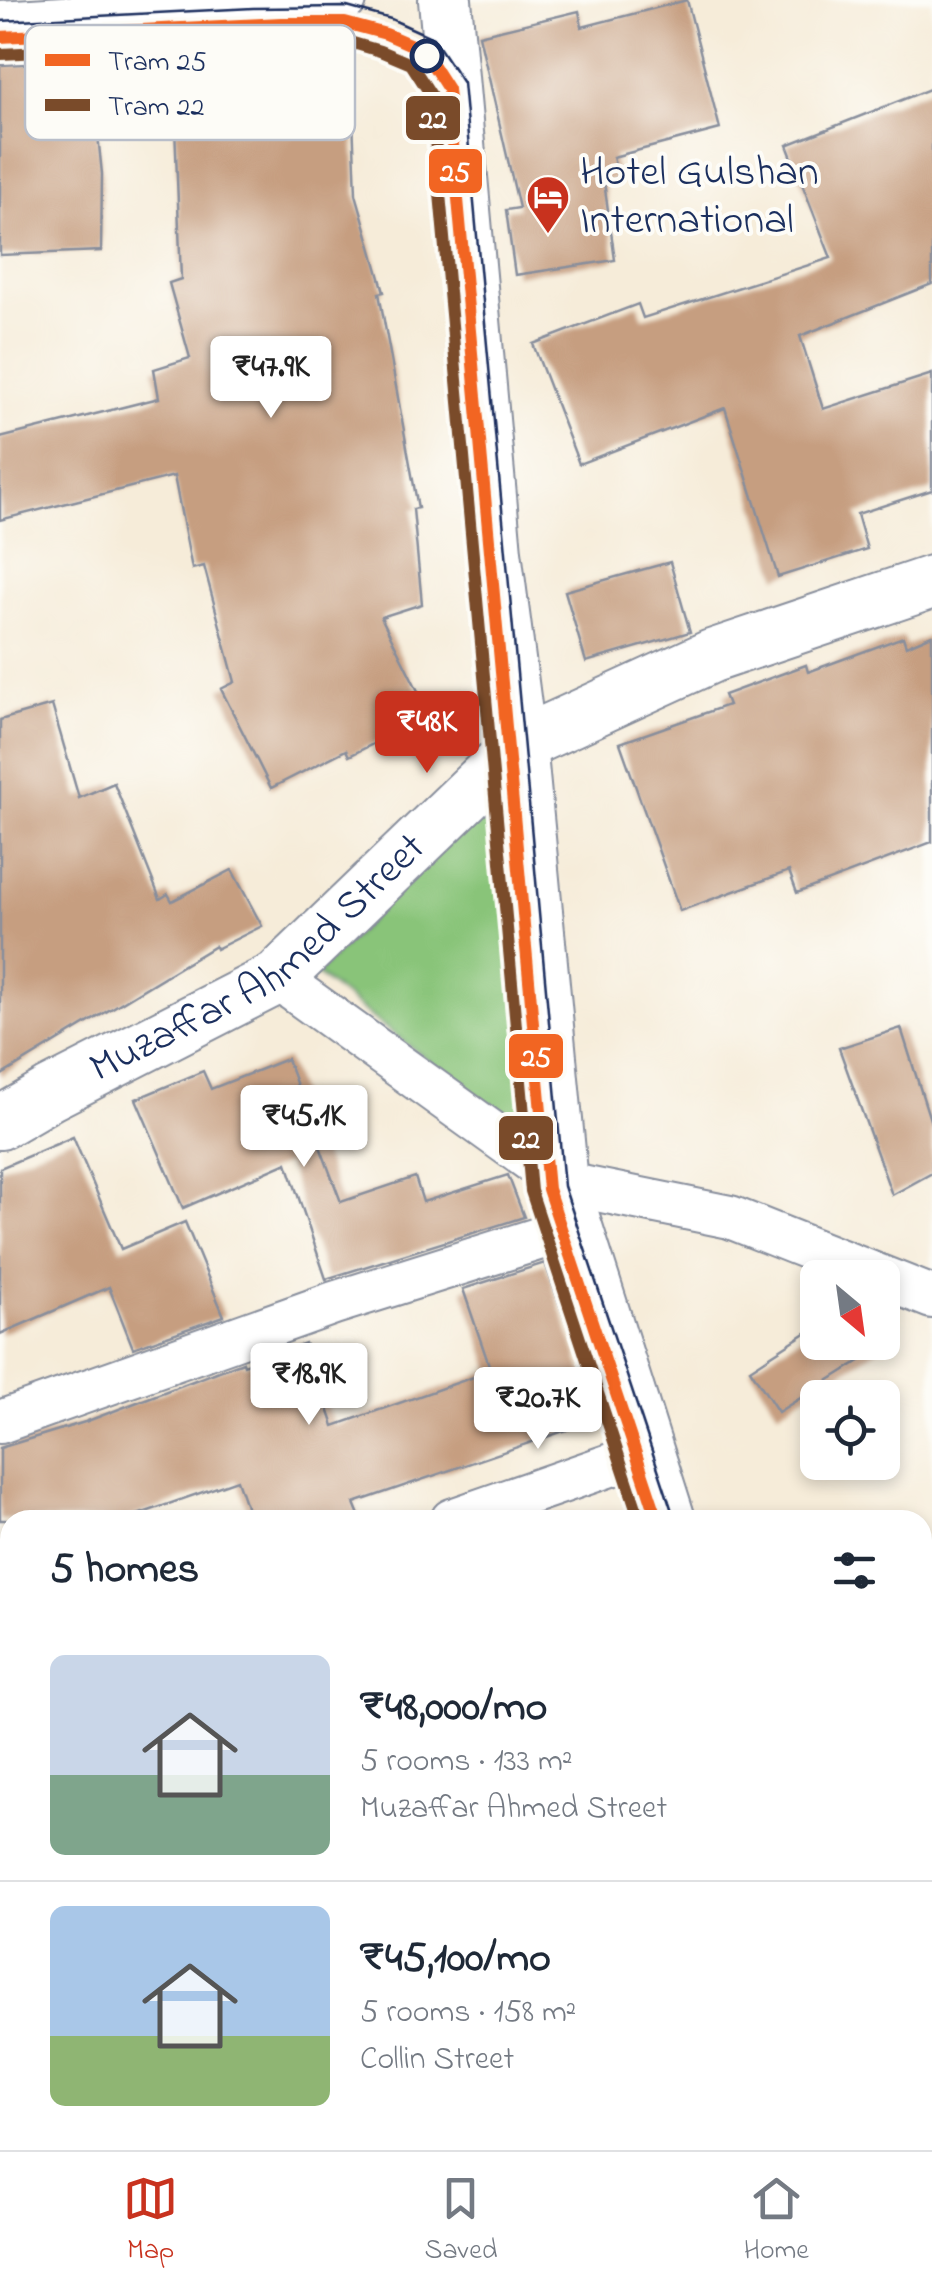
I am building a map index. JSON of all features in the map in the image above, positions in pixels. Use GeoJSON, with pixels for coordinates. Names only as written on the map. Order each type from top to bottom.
{"type":"FeatureCollection","features":[{"type":"Feature","properties":{"kind":"main road"},"geometry":{"type":"LineString","coordinates":[[445,0],[496,552],[569,1205],[666,1510]]}},
{"type":"Feature","properties":{"kind":"main road","name":"Muzaffar Ahmed Street"},"geometry":{"type":"LineString","coordinates":[[0,1123],[277,978],[520,744],[712,656],[932,582]]}},
{"type":"Feature","properties":{"kind":"street"},"geometry":{"type":"LineString","coordinates":[[0,22],[344,0]]}},
{"type":"Feature","properties":{"kind":"street"},"geometry":{"type":"LineString","coordinates":[[277,978],[569,1205]]}},
{"type":"Feature","properties":{"kind":"street"},"geometry":{"type":"LineString","coordinates":[[0,1422],[334,1303],[569,1205],[730,1217],[932,1297]]}},
{"type":"Feature","properties":{"kind":"street"},"geometry":{"type":"LineString","coordinates":[[481,1510],[648,1452]]}},
{"type":"Feature","properties":{"kind":"green space"},"geometry":{"type":"Polygon","coordinates":[[[509,779],[538,1146],[316,974],[509,779]]]}},
{"type":"Feature","properties":{"kind":"building"},"geometry":{"type":"Polygon","coordinates":[[[687,0],[720,129],[613,157],[618,178],[604,182],[615,260],[515,275],[506,210],[519,208],[479,35],[579,11],[582,27],[687,0]]]}},
{"type":"Feature","properties":{"kind":"building"},"geometry":{"type":"Polygon","coordinates":[[[25,64],[25,140],[99,140],[101,251],[0,255],[0,65],[25,64]]]}},
{"type":"Feature","properties":{"kind":"building"},"geometry":{"type":"Polygon","coordinates":[[[932,88],[932,284],[800,336],[823,409],[932,374],[932,490],[857,514],[867,549],[778,577],[725,408],[579,464],[533,344],[638,304],[643,318],[831,258],[787,145],[932,88]]]}},
{"type":"Feature","properties":{"kind":"building"},"geometry":{"type":"Polygon","coordinates":[[[176,140],[354,140],[356,194],[384,292],[379,293],[418,508],[413,509],[422,604],[381,617],[430,715],[349,756],[346,750],[271,788],[221,689],[235,682],[204,566],[192,569],[174,476],[0,520],[0,438],[159,398],[154,369],[190,358],[169,283],[181,279],[176,140]]]}},
{"type":"Feature","properties":{"kind":"building"},"geometry":{"type":"Polygon","coordinates":[[[670,562],[690,632],[586,662],[565,591],[670,562]]]}},
{"type":"Feature","properties":{"kind":"building"},"geometry":{"type":"Polygon","coordinates":[[[932,635],[932,842],[797,893],[789,871],[680,911],[620,743],[728,705],[724,695],[806,665],[808,672],[903,637],[906,646],[932,635]]]}},
{"type":"Feature","properties":{"kind":"building"},"geometry":{"type":"Polygon","coordinates":[[[52,705],[79,798],[114,783],[160,899],[168,894],[172,901],[232,870],[262,926],[216,949],[215,946],[0,1076],[0,720],[52,705]]]}},
{"type":"Feature","properties":{"kind":"building"},"geometry":{"type":"Polygon","coordinates":[[[901,1028],[932,1126],[932,1173],[892,1195],[839,1048],[901,1028]]]}},
{"type":"Feature","properties":{"kind":"building"},"geometry":{"type":"Polygon","coordinates":[[[287,1059],[341,1202],[415,1177],[423,1202],[508,1175],[524,1217],[326,1279],[287,1163],[183,1208],[136,1099],[203,1071],[211,1089],[287,1059]]]}},
{"type":"Feature","properties":{"kind":"building"},"geometry":{"type":"Polygon","coordinates":[[[73,1137],[121,1249],[185,1222],[224,1316],[133,1348],[109,1287],[0,1334],[0,1168],[73,1137]]]}},
{"type":"Feature","properties":{"kind":"building"},"geometry":{"type":"Polygon","coordinates":[[[545,1263],[599,1419],[354,1503],[357,1510],[248,1510],[237,1480],[152,1510],[0,1510],[0,1448],[85,1422],[243,1362],[244,1365],[305,1343],[334,1426],[491,1371],[463,1289],[545,1263]]]}},
{"type":"Feature","properties":{"kind":"building"},"geometry":{"type":"Polygon","coordinates":[[[800,1337],[800,1360],[861,1360],[829,1380],[800,1380],[800,1398],[778,1412],[750,1369],[800,1337]]]}},
{"type":"Feature","properties":{"kind":"tram line"},"geometry":{"type":"LineString","coordinates":[[0,21],[347,7],[391,19],[433,38],[463,83],[564,1186],[672,1510]]}},
{"type":"Feature","properties":{"kind":"tram line","name":"25"},"geometry":{"type":"LineString","coordinates":[[241,25],[352,25]]}},
{"type":"Feature","properties":{"kind":"tram line","name":"25"},"geometry":{"type":"LineString","coordinates":[[355,26],[423,50],[448,89],[548,1189],[655,1510]]}},
{"type":"Feature","properties":{"kind":"tram line","name":"25"},"geometry":{"type":"LineString","coordinates":[[0,37],[25,36]]}},
{"type":"Feature","properties":{"kind":"tram line","name":"22"},"geometry":{"type":"LineString","coordinates":[[355,44],[411,64],[431,95],[531,1191],[637,1510]]}},
{"type":"Feature","properties":{"kind":"tram line","name":"22"},"geometry":{"type":"LineString","coordinates":[[1,54],[25,53]]}},
{"type":"Feature","properties":{"kind":"place","name":"Hotel Gulshan International"},"geometry":{"type":"Point","coordinates":[548,235]}}]}
